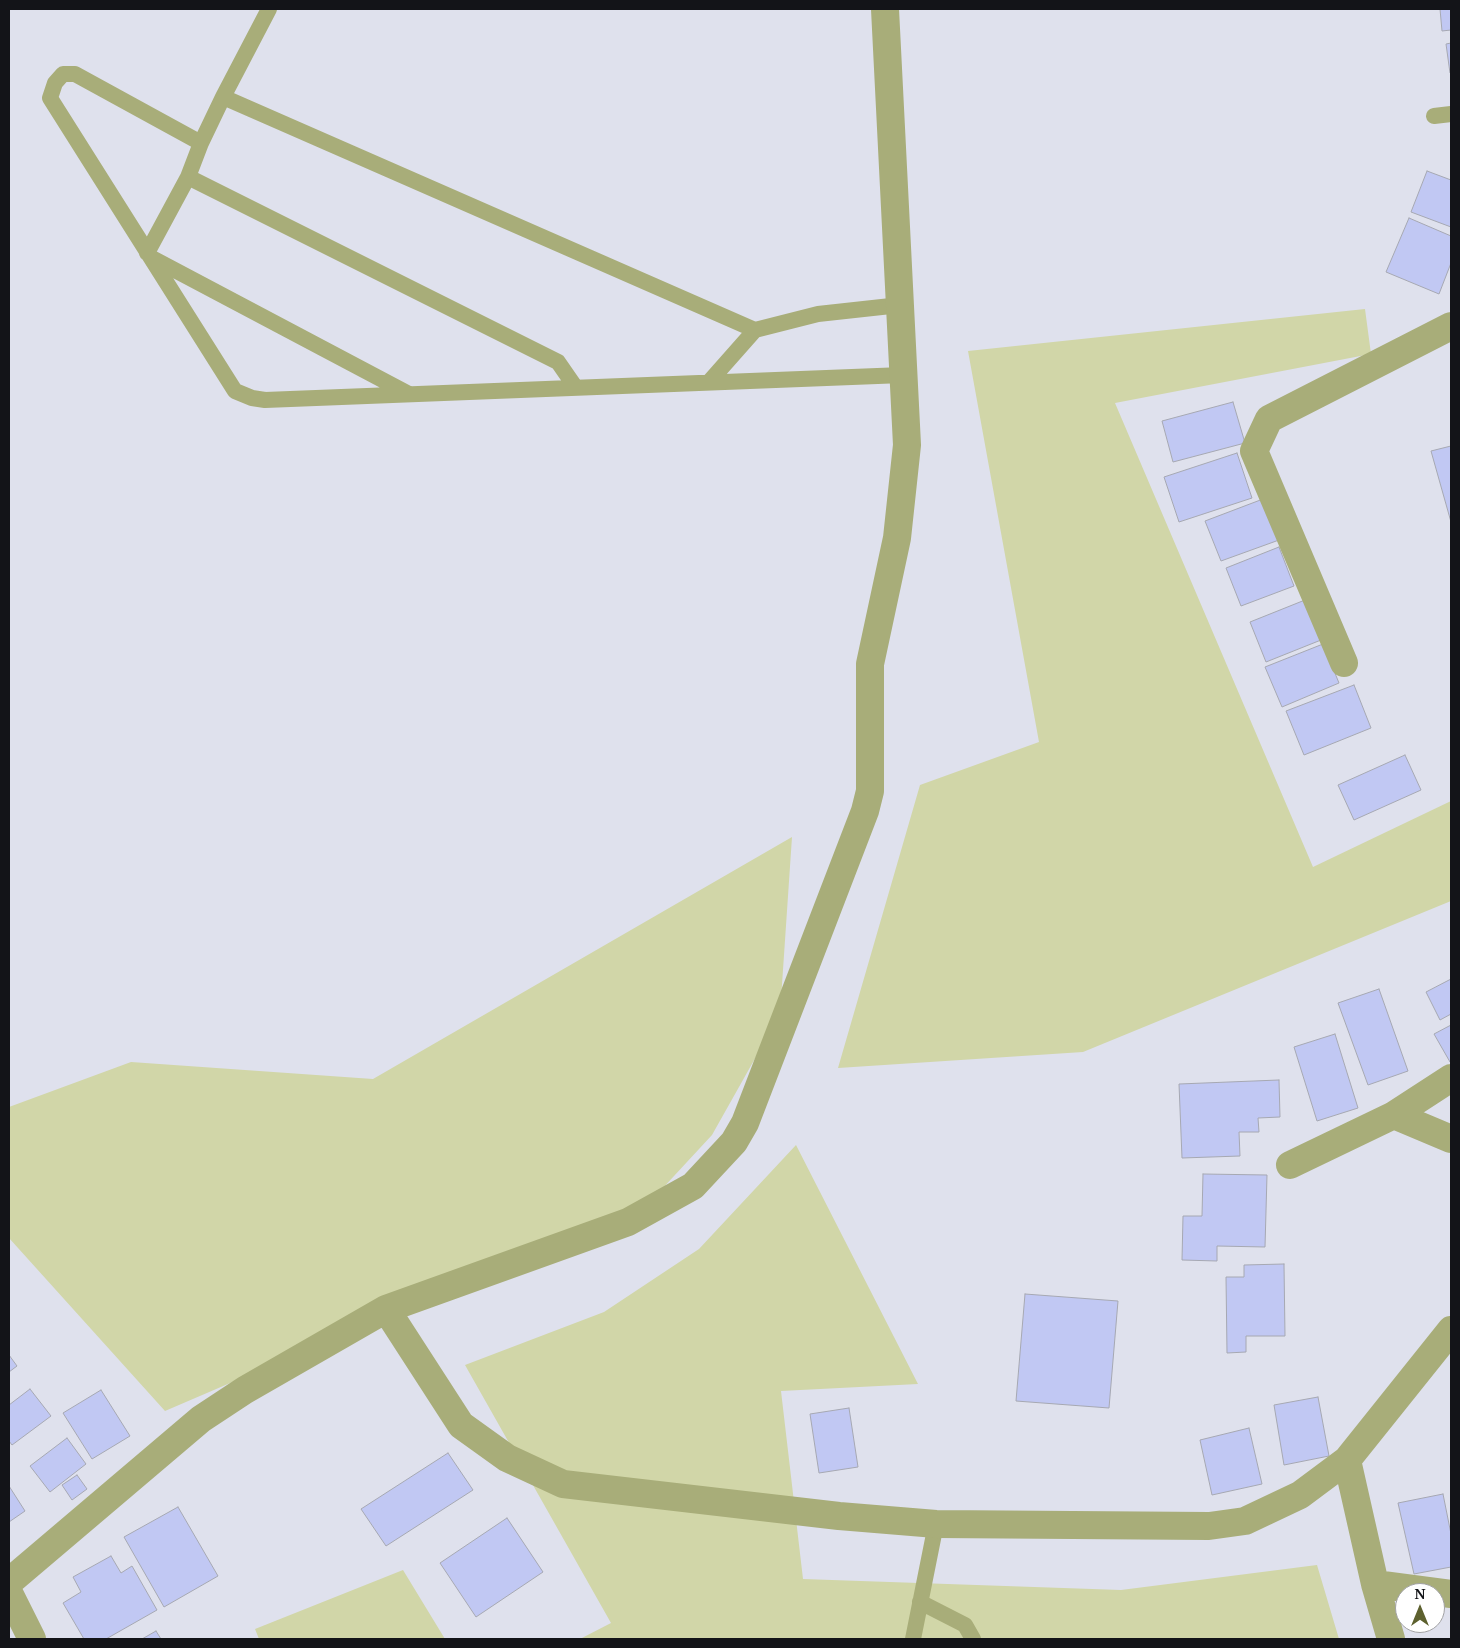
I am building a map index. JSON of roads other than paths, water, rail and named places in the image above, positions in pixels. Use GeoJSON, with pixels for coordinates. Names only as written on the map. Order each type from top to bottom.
{"type":"FeatureCollection","features":[{"type":"Feature","properties":{"kind":"street"},"geometry":{"type":"LineString","coordinates":[[9,1582],[201,1419],[245,1390],[386,1309],[628,1222],[693,1186],[734,1142],[745,1122],[865,811],[870,791],[870,664],[897,538],[907,445],[885,9]]}},
{"type":"Feature","properties":{"kind":"street"},"geometry":{"type":"LineString","coordinates":[[1344,663],[1254,451],[1269,419],[1451,326]]}},
{"type":"Feature","properties":{"kind":"street"},"geometry":{"type":"LineString","coordinates":[[1290,1165],[1394,1115],[1451,1078]]}},
{"type":"Feature","properties":{"kind":"street"},"geometry":{"type":"LineString","coordinates":[[1394,1115],[1451,1139]]}},
{"type":"Feature","properties":{"kind":"street"},"geometry":{"type":"LineString","coordinates":[[386,1309],[461,1426],[507,1458],[563,1484],[839,1516],[936,1524],[1209,1526],[1245,1521],[1300,1495],[1347,1460],[1451,1330]]}},
{"type":"Feature","properties":{"kind":"street"},"geometry":{"type":"LineString","coordinates":[[1347,1460],[1375,1584],[1391,1639]]}},
{"type":"Feature","properties":{"kind":"street"},"geometry":{"type":"LineString","coordinates":[[1375,1584],[1451,1594]]}},
{"type":"Feature","properties":{"kind":"street"},"geometry":{"type":"LineString","coordinates":[[9,1593],[32,1639]]}},
{"type":"Feature","properties":{"kind":"lane"},"geometry":{"type":"LineString","coordinates":[[149,255],[188,177],[201,143],[223,97],[269,9]]}},
{"type":"Feature","properties":{"kind":"lane"},"geometry":{"type":"LineString","coordinates":[[201,143],[74,74],[63,74],[55,84],[50,98],[235,392],[265,400],[903,374]]}},
{"type":"Feature","properties":{"kind":"lane"},"geometry":{"type":"LineString","coordinates":[[223,97],[755,330]]}},
{"type":"Feature","properties":{"kind":"lane"},"geometry":{"type":"LineString","coordinates":[[1434,116],[1451,114]]}},
{"type":"Feature","properties":{"kind":"lane"},"geometry":{"type":"LineString","coordinates":[[188,177],[558,362],[576,388]]}},
{"type":"Feature","properties":{"kind":"lane"},"geometry":{"type":"LineString","coordinates":[[149,255],[411,395]]}},
{"type":"Feature","properties":{"kind":"lane"},"geometry":{"type":"LineString","coordinates":[[709,382],[755,330],[818,314],[900,305]]}},
{"type":"Feature","properties":{"kind":"lane"},"geometry":{"type":"LineString","coordinates":[[913,1639],[936,1524]]}},
{"type":"Feature","properties":{"kind":"lane"},"geometry":{"type":"LineString","coordinates":[[920,1602],[965,1625],[973,1639]]}}]}
